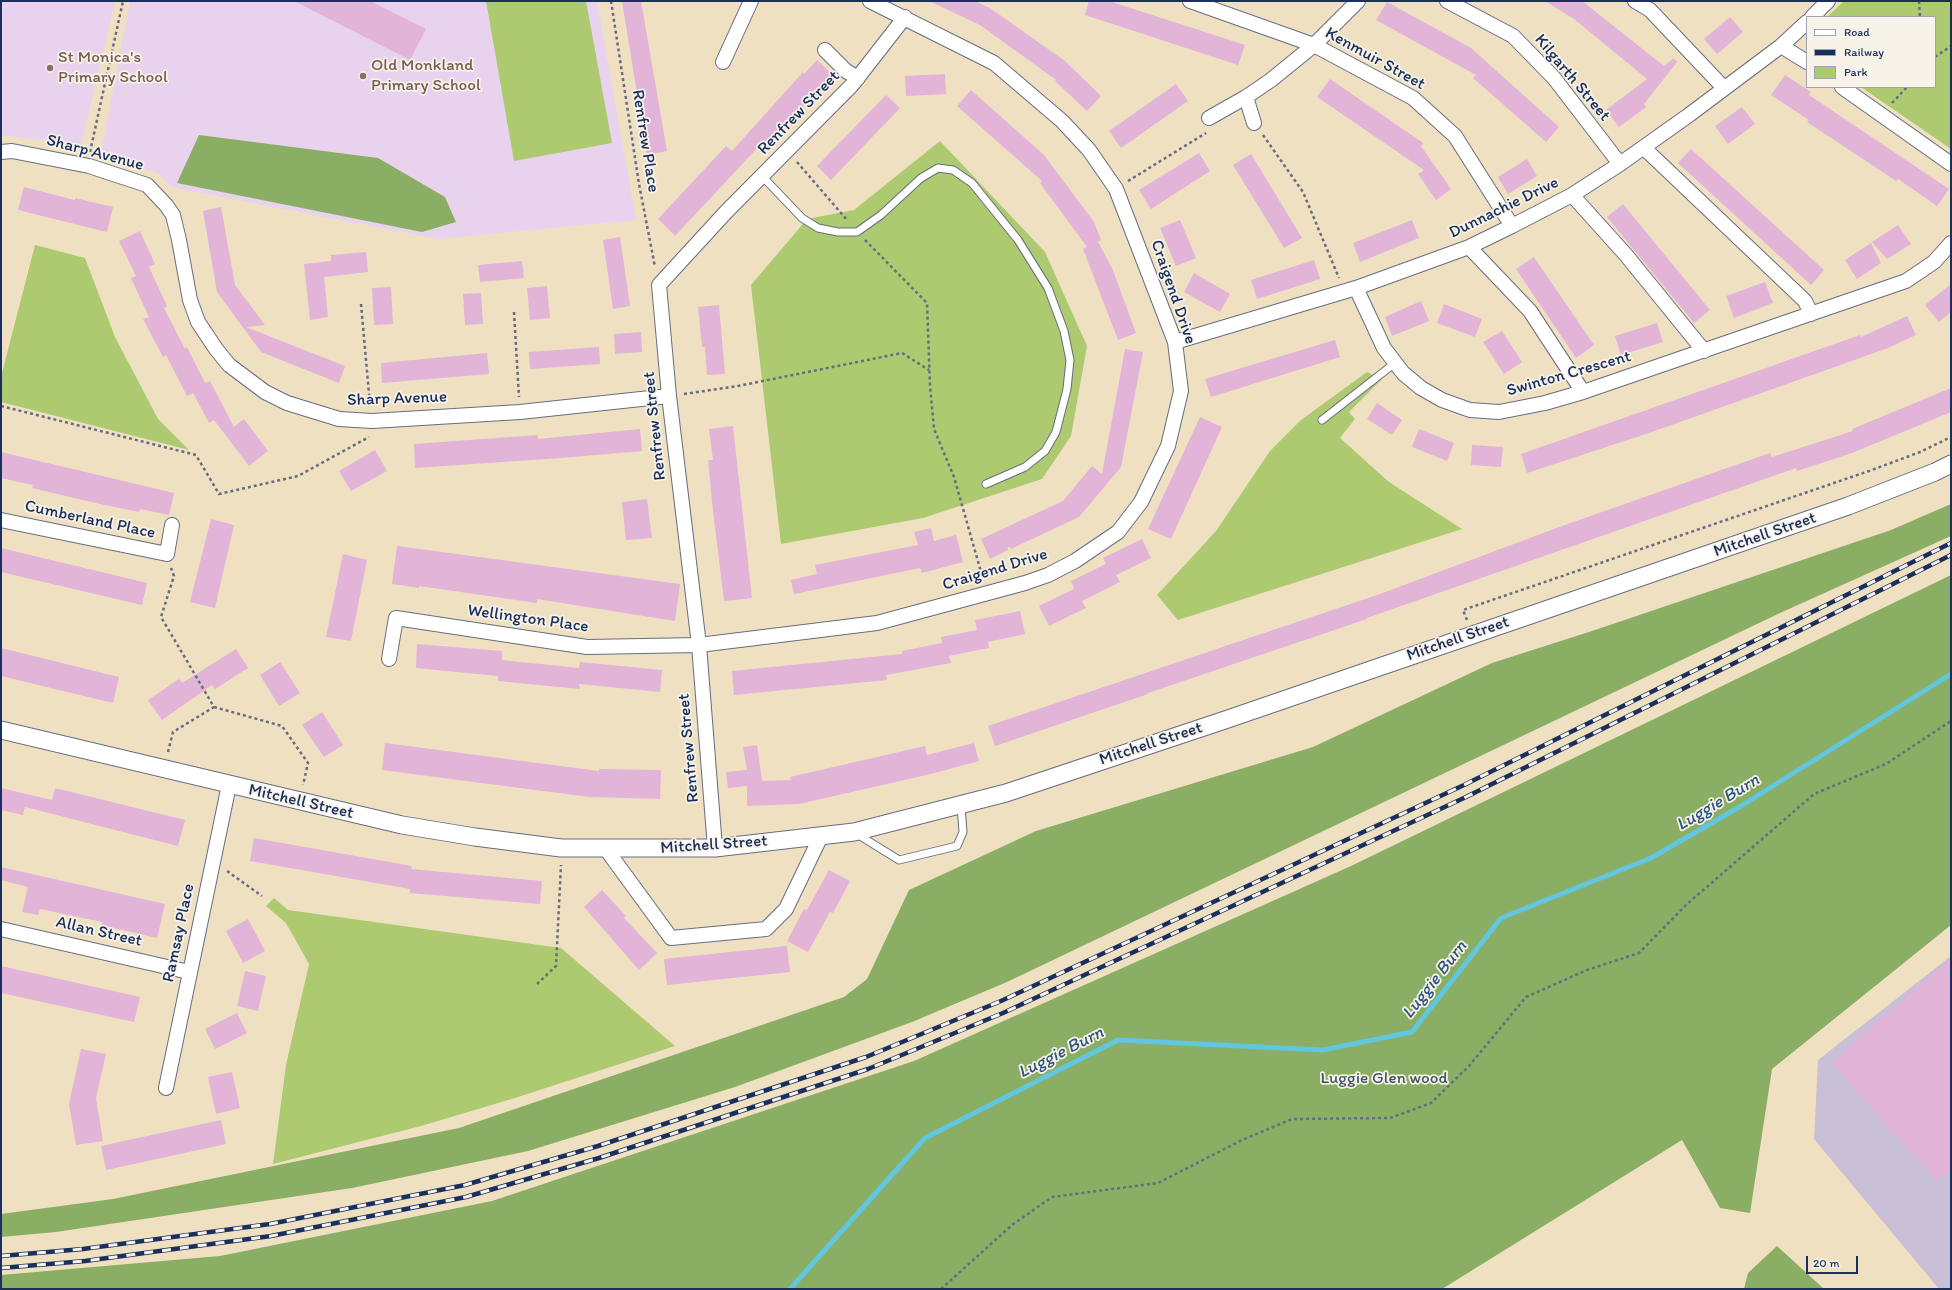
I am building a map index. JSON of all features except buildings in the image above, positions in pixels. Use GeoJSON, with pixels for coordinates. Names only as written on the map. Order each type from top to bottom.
{"type":"FeatureCollection","features":[{"type":"Feature","properties":{"kind":"street"},"geometry":{"type":"LineString","coordinates":[[723,62],[751,1]]}},
{"type":"Feature","properties":{"kind":"street","name":"Craigend Drive"},"geometry":{"type":"LineString","coordinates":[[699,645],[877,623],[1048,575],[1075,561],[1118,532],[1141,502],[1168,446],[1181,391],[1175,342],[1116,189],[1089,150],[1062,122],[994,63],[905,17],[870,1]]}},
{"type":"Feature","properties":{"kind":"street","name":"Kenmuir Street"},"geometry":{"type":"LineString","coordinates":[[1190,1],[1314,45],[1413,98],[1455,136],[1512,226]]}},
{"type":"Feature","properties":{"kind":"street"},"geometry":{"type":"LineString","coordinates":[[1209,118],[1246,97],[1271,80],[1314,45],[1358,1]]}},
{"type":"Feature","properties":{"kind":"street","name":"Kilgarth Street"},"geometry":{"type":"LineString","coordinates":[[1447,1],[1513,36],[1554,78],[1620,164]]}},
{"type":"Feature","properties":{"kind":"street"},"geometry":{"type":"LineString","coordinates":[[1635,1],[1650,10],[1724,88]]}},
{"type":"Feature","properties":{"kind":"street"},"geometry":{"type":"LineString","coordinates":[[1813,16],[1824,2]]}},
{"type":"Feature","properties":{"kind":"street","name":"Renfrew Street"},"geometry":{"type":"LineString","coordinates":[[715,848],[699,645],[669,396],[659,285],[762,176],[858,78],[905,17]]}},
{"type":"Feature","properties":{"kind":"street","name":"Dunnachie Drive"},"geometry":{"type":"LineString","coordinates":[[1175,342],[1351,290],[1469,247],[1512,226],[1572,195],[1644,148],[1781,46],[1806,23]]}},
{"type":"Feature","properties":{"kind":"street"},"geometry":{"type":"LineString","coordinates":[[1781,46],[1806,61]]}},
{"type":"Feature","properties":{"kind":"street","name":"Renfrew Street"},"geometry":{"type":"LineString","coordinates":[[825,50],[846,71],[858,78]]}},
{"type":"Feature","properties":{"kind":"street"},"geometry":{"type":"LineString","coordinates":[[1843,88],[1951,164]]}},
{"type":"Feature","properties":{"kind":"street"},"geometry":{"type":"LineString","coordinates":[[1246,97],[1254,122]]}},
{"type":"Feature","properties":{"kind":"street"},"geometry":{"type":"LineString","coordinates":[[1644,148],[1805,300],[1811,314]]}},
{"type":"Feature","properties":{"kind":"street","name":"Sharp Avenue"},"geometry":{"type":"LineString","coordinates":[[1,152],[12,150],[89,166],[147,185],[166,205],[173,215],[190,300],[198,322],[216,349],[230,365],[265,392],[287,403],[339,419],[372,421],[520,412],[669,396]]}},
{"type":"Feature","properties":{"kind":"street"},"geometry":{"type":"LineString","coordinates":[[1572,195],[1626,255],[1704,351]]}},
{"type":"Feature","properties":{"kind":"street","name":"Swinton Crescent"},"geometry":{"type":"LineString","coordinates":[[1351,290],[1384,348],[1403,372],[1421,388],[1442,400],[1470,410],[1499,412],[1545,403],[1583,392],[1906,281],[1934,262],[1951,243]]}},
{"type":"Feature","properties":{"kind":"street"},"geometry":{"type":"LineString","coordinates":[[1469,247],[1530,311],[1583,392]]}},
{"type":"Feature","properties":{"kind":"street","name":"Mitchell Street"},"geometry":{"type":"LineString","coordinates":[[1,730],[402,825],[475,838],[561,848],[715,848],[854,832],[961,806],[1006,793],[1218,722],[1848,506],[1935,472],[1951,464]]}},
{"type":"Feature","properties":{"kind":"street","name":"Cumberland Place"},"geometry":{"type":"LineString","coordinates":[[1,520],[167,554],[172,525]]}},
{"type":"Feature","properties":{"kind":"street","name":"Wellington Place"},"geometry":{"type":"LineString","coordinates":[[389,659],[396,618],[587,647],[699,645]]}},
{"type":"Feature","properties":{"kind":"street","name":"Ramsay Place"},"geometry":{"type":"LineString","coordinates":[[166,1088],[229,785]]}},
{"type":"Feature","properties":{"kind":"street"},"geometry":{"type":"LineString","coordinates":[[606,849],[671,938],[766,929],[786,909],[821,836]]}},
{"type":"Feature","properties":{"kind":"street","name":"Allan Street"},"geometry":{"type":"LineString","coordinates":[[1,929],[189,972]]}},
{"type":"Feature","properties":{"kind":"lane"},"geometry":{"type":"LineString","coordinates":[[762,176],[802,218],[818,228],[838,232],[857,232],[881,214],[921,178],[938,168],[954,170],[972,183],[1018,240],[1048,288],[1064,331],[1070,360],[1067,389],[1056,432],[1045,451],[1025,467],[986,484]]}},
{"type":"Feature","properties":{"kind":"lane"},"geometry":{"type":"LineString","coordinates":[[1322,420],[1395,363]]}},
{"type":"Feature","properties":{"kind":"lane"},"geometry":{"type":"LineString","coordinates":[[854,832],[899,860],[957,846],[963,832],[961,806]]}},
{"type":"Feature","properties":{"kind":"path"},"geometry":{"type":"LineString","coordinates":[[89,166],[91,147],[123,1]]}},
{"type":"Feature","properties":{"kind":"path","name":"Renfrew Place"},"geometry":{"type":"LineString","coordinates":[[611,1],[639,184],[659,285]]}},
{"type":"Feature","properties":{"kind":"path"},"geometry":{"type":"LineString","coordinates":[[1919,1],[1920,16]]}},
{"type":"Feature","properties":{"kind":"path"},"geometry":{"type":"LineString","coordinates":[[1936,56],[1951,46]]}},
{"type":"Feature","properties":{"kind":"path"},"geometry":{"type":"LineString","coordinates":[[1889,106],[1906,88]]}},
{"type":"Feature","properties":{"kind":"path"},"geometry":{"type":"LineString","coordinates":[[1116,189],[1206,133],[1209,118]]}},
{"type":"Feature","properties":{"kind":"path"},"geometry":{"type":"LineString","coordinates":[[1254,122],[1303,192],[1351,290]]}},
{"type":"Feature","properties":{"kind":"path"},"geometry":{"type":"LineString","coordinates":[[787,151],[857,232],[927,303],[934,429],[954,477],[988,593]]}},
{"type":"Feature","properties":{"kind":"path"},"geometry":{"type":"LineString","coordinates":[[361,304],[372,421]]}},
{"type":"Feature","properties":{"kind":"path"},"geometry":{"type":"LineString","coordinates":[[514,312],[520,412]]}},
{"type":"Feature","properties":{"kind":"path"},"geometry":{"type":"LineString","coordinates":[[669,396],[738,386],[902,353],[930,370]]}},
{"type":"Feature","properties":{"kind":"path"},"geometry":{"type":"LineString","coordinates":[[1,406],[196,455],[219,494],[298,476],[371,436]]}},
{"type":"Feature","properties":{"kind":"path"},"geometry":{"type":"LineString","coordinates":[[1472,634],[1463,610],[1862,474],[1920,452],[1951,437]]}},
{"type":"Feature","properties":{"kind":"path"},"geometry":{"type":"LineString","coordinates":[[167,554],[174,576],[162,617],[214,707],[282,726],[308,764],[300,801]]}},
{"type":"Feature","properties":{"kind":"path"},"geometry":{"type":"LineString","coordinates":[[165,769],[172,732],[214,707]]}},
{"type":"Feature","properties":{"kind":"path"},"geometry":{"type":"LineString","coordinates":[[940,1289],[1012,1225],[1052,1197],[1158,1183],[1242,1140],[1292,1119],[1390,1118],[1431,1103],[1469,1066],[1526,997],[1587,970],[1639,953],[1686,905],[1814,794],[1886,764],[1951,721]]}},
{"type":"Feature","properties":{"kind":"path"},"geometry":{"type":"LineString","coordinates":[[538,984],[556,966],[558,956],[561,848]]}},
{"type":"Feature","properties":{"kind":"path"},"geometry":{"type":"LineString","coordinates":[[212,866],[226,870],[262,896]]}},
{"type":"Feature","properties":{"kind":"shaded area","name":"St Monica's Primary School"},"geometry":{"type":"Polygon","coordinates":[[[1,1],[115,1],[81,145],[1,135],[1,1]]]}},
{"type":"Feature","properties":{"kind":"shaded area","name":"Old Monkland Primary School"},"geometry":{"type":"Polygon","coordinates":[[[130,1],[597,1],[636,220],[438,239],[171,187],[159,174],[101,152],[130,1]]]}},
{"type":"Feature","properties":{"kind":"shaded area"},"geometry":{"type":"Polygon","coordinates":[[[1951,956],[1951,1289],[1939,1289],[1814,1139],[1818,1060],[1951,956]]]}},
{"type":"Feature","properties":{"kind":"green space"},"geometry":{"type":"Polygon","coordinates":[[[486,1],[586,1],[612,143],[514,161],[486,1]]]}},
{"type":"Feature","properties":{"kind":"green space"},"geometry":{"type":"Polygon","coordinates":[[[1844,1],[1951,1],[1951,149],[1862,88],[1936,88],[1936,16],[1828,16],[1844,1]]]}},
{"type":"Feature","properties":{"kind":"green space"},"geometry":{"type":"Polygon","coordinates":[[[199,135],[378,158],[445,197],[456,222],[422,232],[177,183],[199,135]]]}},
{"type":"Feature","properties":{"kind":"green space"},"geometry":{"type":"Polygon","coordinates":[[[940,141],[1045,252],[1087,346],[1071,436],[1042,479],[923,518],[781,544],[751,285],[807,219],[854,210],[940,141]]]}},
{"type":"Feature","properties":{"kind":"green space"},"geometry":{"type":"Polygon","coordinates":[[[35,245],[85,258],[115,337],[158,419],[189,450],[1,402],[1,377],[35,245]]]}},
{"type":"Feature","properties":{"kind":"green space"},"geometry":{"type":"Polygon","coordinates":[[[1367,372],[1382,379],[1349,412],[1355,419],[1340,438],[1389,482],[1462,529],[1178,620],[1157,595],[1216,531],[1270,451],[1301,420],[1367,372]]]}},
{"type":"Feature","properties":{"kind":"green space"},"geometry":{"type":"Polygon","coordinates":[[[1951,504],[1951,536],[1780,613],[1007,982],[912,1022],[735,1087],[528,1151],[352,1188],[56,1232],[1,1237],[1,1214],[113,1199],[459,1128],[844,997],[867,979],[909,890],[1036,831],[1313,747],[1492,663],[1592,631],[1891,530],[1951,504]]]}},
{"type":"Feature","properties":{"kind":"green space","name":"Luggie Glen wood"},"geometry":{"type":"Polygon","coordinates":[[[1951,575],[1951,925],[1772,1069],[1750,1213],[1720,1208],[1682,1140],[1442,1289],[1,1289],[1,1275],[220,1256],[492,1201],[914,1061],[1351,866],[1951,575]]]}},
{"type":"Feature","properties":{"kind":"green space"},"geometry":{"type":"Polygon","coordinates":[[[274,898],[288,910],[561,948],[675,1046],[515,1098],[421,1126],[273,1164],[286,1065],[309,964],[286,923],[266,906],[274,898]]]}},
{"type":"Feature","properties":{"kind":"green space"},"geometry":{"type":"Polygon","coordinates":[[[1777,1246],[1824,1289],[1744,1289],[1748,1273],[1777,1246]]]}},
{"type":"Feature","properties":{"kind":"waterway","name":"Luggie Burn"},"geometry":{"type":"LineString","coordinates":[[790,1289],[925,1138],[1118,1040],[1323,1050],[1412,1032],[1501,918],[1651,858],[1741,806],[1951,674]]}},
{"type":"Feature","properties":{"kind":"railway"},"geometry":{"type":"LineString","coordinates":[[1,1256],[83,1249],[270,1224],[465,1185],[598,1146],[866,1057],[1001,1001],[1464,785],[1951,543]]}},
{"type":"Feature","properties":{"kind":"railway"},"geometry":{"type":"LineString","coordinates":[[1,1268],[85,1261],[271,1236],[466,1197],[599,1158],[868,1069],[1003,1013],[1466,797],[1951,555]]}},
{"type":"Feature","properties":{"kind":"place","name":"St Monica's Primary School"},"geometry":{"type":"Point","coordinates":[50,68]}},
{"type":"Feature","properties":{"kind":"place","name":"Old Monkland Primary School"},"geometry":{"type":"Point","coordinates":[363,76]}}]}
